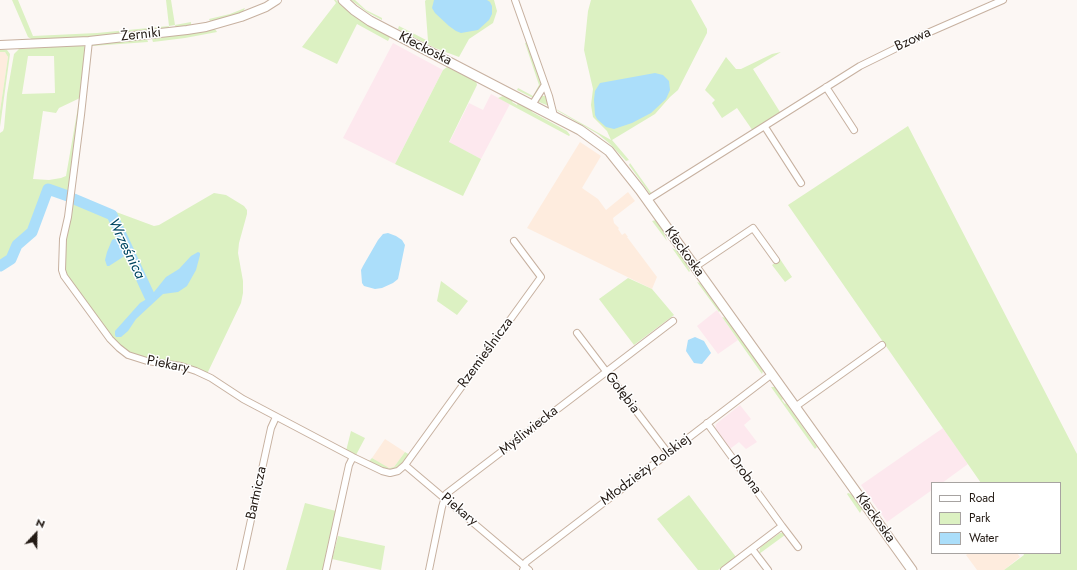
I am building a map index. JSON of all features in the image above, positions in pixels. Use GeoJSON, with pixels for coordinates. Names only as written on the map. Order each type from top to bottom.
{"type":"FeatureCollection","features":[{"type":"Feature","properties":{"kind":"main road","name":"Kłeckoska"},"geometry":{"type":"LineString","coordinates":[[343,0],[370,21],[554,116],[580,130],[605,147],[618,161],[647,200],[912,570]]}},
{"type":"Feature","properties":{"kind":"street","name":"Żerniki"},"geometry":{"type":"LineString","coordinates":[[0,45],[89,41],[206,27],[247,15],[266,7],[277,0]]}},
{"type":"Feature","properties":{"kind":"street"},"geometry":{"type":"LineString","coordinates":[[515,0],[544,86],[549,96],[554,116]]}},
{"type":"Feature","properties":{"kind":"street","name":"Bzowa"},"geometry":{"type":"LineString","coordinates":[[647,200],[860,66],[923,35],[1003,0]]}},
{"type":"Feature","properties":{"kind":"street","name":"Piekary"},"geometry":{"type":"LineString","coordinates":[[89,41],[81,116],[61,262],[64,276],[110,339],[128,355],[147,361],[181,366],[196,371],[276,417],[382,471],[390,473],[398,471],[405,465],[523,568],[529,570]]}},
{"type":"Feature","properties":{"kind":"street"},"geometry":{"type":"LineString","coordinates":[[532,105],[544,86]]}},
{"type":"Feature","properties":{"kind":"street"},"geometry":{"type":"LineString","coordinates":[[826,87],[854,130]]}},
{"type":"Feature","properties":{"kind":"street"},"geometry":{"type":"LineString","coordinates":[[765,127],[801,183]]}},
{"type":"Feature","properties":{"kind":"street"},"geometry":{"type":"LineString","coordinates":[[695,267],[753,228],[776,260]]}},
{"type":"Feature","properties":{"kind":"street","name":"Rzemieślnicza"},"geometry":{"type":"LineString","coordinates":[[405,465],[541,277],[514,241]]}},
{"type":"Feature","properties":{"kind":"street","name":"Myśliwiecka"},"geometry":{"type":"LineString","coordinates":[[444,498],[446,494],[673,321]]}},
{"type":"Feature","properties":{"kind":"street","name":"Gołębia"},"geometry":{"type":"LineString","coordinates":[[577,333],[668,453]]}},
{"type":"Feature","properties":{"kind":"street"},"geometry":{"type":"LineString","coordinates":[[795,407],[882,345]]}},
{"type":"Feature","properties":{"kind":"street","name":"Młodzieży Polskiej"},"geometry":{"type":"LineString","coordinates":[[523,568],[526,562],[772,374]]}},
{"type":"Feature","properties":{"kind":"street","name":"Bartnicza"},"geometry":{"type":"LineString","coordinates":[[240,570],[271,428],[276,417]]}},
{"type":"Feature","properties":{"kind":"street","name":"Drobna"},"geometry":{"type":"LineString","coordinates":[[707,423],[798,547]]}},
{"type":"Feature","properties":{"kind":"street"},"geometry":{"type":"LineString","coordinates":[[326,570],[346,478],[353,457]]}},
{"type":"Feature","properties":{"kind":"street"},"geometry":{"type":"LineString","coordinates":[[429,570],[444,498]]}},
{"type":"Feature","properties":{"kind":"street"},"geometry":{"type":"LineString","coordinates":[[724,570],[782,526]]}},
{"type":"Feature","properties":{"kind":"street"},"geometry":{"type":"LineString","coordinates":[[752,549],[768,570]]}},
{"type":"Feature","properties":{"kind":"shaded area"},"geometry":{"type":"Polygon","coordinates":[[[393,43],[443,70],[395,164],[343,138],[393,43]]]}},
{"type":"Feature","properties":{"kind":"shaded area"},"geometry":{"type":"Polygon","coordinates":[[[0,52],[5,52],[8,57],[0,111],[0,52]]]}},
{"type":"Feature","properties":{"kind":"shaded area"},"geometry":{"type":"Polygon","coordinates":[[[491,94],[510,104],[481,159],[449,143],[469,103],[483,110],[491,94]]]}},
{"type":"Feature","properties":{"kind":"shaded area"},"geometry":{"type":"Polygon","coordinates":[[[580,142],[601,156],[582,188],[598,199],[606,210],[628,192],[635,201],[613,218],[614,223],[619,228],[618,229],[622,235],[625,233],[657,277],[652,289],[527,228],[580,142]]]}},
{"type":"Feature","properties":{"kind":"shaded area"},"geometry":{"type":"Polygon","coordinates":[[[717,310],[738,340],[718,354],[697,326],[717,310]]]}},
{"type":"Feature","properties":{"kind":"shaded area"},"geometry":{"type":"Polygon","coordinates":[[[740,405],[751,419],[744,425],[757,442],[746,449],[739,442],[730,449],[715,429],[716,424],[740,405]]]}},
{"type":"Feature","properties":{"kind":"shaded area"},"geometry":{"type":"Polygon","coordinates":[[[943,428],[968,464],[943,482],[931,482],[931,491],[887,522],[861,485],[943,428]]]}},
{"type":"Feature","properties":{"kind":"shaded area"},"geometry":{"type":"Polygon","coordinates":[[[385,439],[405,452],[394,467],[388,468],[372,458],[385,439]]]}},
{"type":"Feature","properties":{"kind":"shaded area"},"geometry":{"type":"Polygon","coordinates":[[[1018,554],[1020,557],[1004,570],[977,570],[966,555],[1018,554]]]}},
{"type":"Feature","properties":{"kind":"green space"},"geometry":{"type":"Polygon","coordinates":[[[12,0],[18,0],[33,36],[97,33],[169,26],[168,29],[91,37],[33,40],[28,37],[12,0]]]}},
{"type":"Feature","properties":{"kind":"green space"},"geometry":{"type":"Polygon","coordinates":[[[166,0],[171,0],[175,25],[169,26],[166,0]]]}},
{"type":"Feature","properties":{"kind":"green space"},"geometry":{"type":"Polygon","coordinates":[[[334,0],[336,0],[350,13],[390,37],[388,41],[357,24],[337,64],[302,47],[336,3],[334,0]]]}},
{"type":"Feature","properties":{"kind":"green space"},"geometry":{"type":"Polygon","coordinates":[[[351,0],[355,0],[366,10],[382,18],[382,20],[367,12],[351,0]]]}},
{"type":"Feature","properties":{"kind":"green space"},"geometry":{"type":"Polygon","coordinates":[[[426,0],[494,0],[497,11],[493,23],[469,39],[459,57],[435,48],[398,29],[399,26],[428,41],[426,0]]]}},
{"type":"Feature","properties":{"kind":"green space"},"geometry":{"type":"Polygon","coordinates":[[[591,0],[691,0],[707,29],[707,33],[678,90],[655,114],[612,140],[629,160],[626,161],[598,134],[556,109],[611,140],[607,131],[593,117],[591,105],[593,89],[584,50],[588,11],[591,0]]]}},
{"type":"Feature","properties":{"kind":"green space"},"geometry":{"type":"Polygon","coordinates":[[[245,8],[243,12],[235,16],[210,21],[209,19],[230,14],[245,8]]]}},
{"type":"Feature","properties":{"kind":"green space"},"geometry":{"type":"Polygon","coordinates":[[[191,22],[191,25],[176,28],[175,25],[191,22]]]}},
{"type":"Feature","properties":{"kind":"green space"},"geometry":{"type":"Polygon","coordinates":[[[215,29],[217,32],[185,38],[153,42],[152,39],[215,29]]]}},
{"type":"Feature","properties":{"kind":"green space"},"geometry":{"type":"Polygon","coordinates":[[[147,39],[148,42],[92,46],[92,45],[147,39]]]}},
{"type":"Feature","properties":{"kind":"green space"},"geometry":{"type":"Polygon","coordinates":[[[527,42],[542,86],[533,98],[517,90],[518,88],[533,96],[539,85],[525,43],[527,42]]]}},
{"type":"Feature","properties":{"kind":"green space"},"geometry":{"type":"Polygon","coordinates":[[[84,45],[85,48],[80,98],[59,108],[56,113],[43,111],[33,179],[49,180],[66,176],[78,107],[69,198],[49,191],[33,233],[18,247],[12,259],[0,268],[0,133],[4,128],[7,94],[14,54],[19,49],[84,45]],[[28,56],[22,94],[55,93],[54,56],[28,56]]]}},
{"type":"Feature","properties":{"kind":"green space"},"geometry":{"type":"Polygon","coordinates":[[[0,49],[7,50],[10,54],[0,127],[0,111],[8,57],[5,52],[0,52],[0,49]]]}},
{"type":"Feature","properties":{"kind":"green space"},"geometry":{"type":"Polygon","coordinates":[[[781,52],[753,69],[780,112],[753,131],[737,108],[722,118],[712,103],[715,100],[705,90],[726,57],[736,69],[741,69],[772,54],[781,52]]]}},
{"type":"Feature","properties":{"kind":"green space"},"geometry":{"type":"Polygon","coordinates":[[[447,67],[476,81],[477,85],[449,142],[481,159],[463,196],[395,164],[443,70],[447,67]]]}},
{"type":"Feature","properties":{"kind":"green space"},"geometry":{"type":"Polygon","coordinates":[[[503,96],[513,100],[512,102],[517,105],[518,102],[532,112],[567,131],[570,135],[569,136],[498,98],[503,96]]]}},
{"type":"Feature","properties":{"kind":"green space"},"geometry":{"type":"Polygon","coordinates":[[[540,96],[546,96],[549,106],[539,102],[540,96]]]}},
{"type":"Feature","properties":{"kind":"green space"},"geometry":{"type":"Polygon","coordinates":[[[908,126],[1077,454],[1077,570],[1004,570],[1024,554],[1061,554],[1061,482],[980,482],[788,205],[908,126]]]}},
{"type":"Feature","properties":{"kind":"green space"},"geometry":{"type":"Polygon","coordinates":[[[630,163],[652,194],[650,194],[629,165],[630,163]]]}},
{"type":"Feature","properties":{"kind":"green space"},"geometry":{"type":"Polygon","coordinates":[[[214,193],[226,195],[244,206],[247,210],[247,214],[239,243],[238,253],[243,281],[241,303],[207,374],[148,359],[130,353],[120,346],[110,335],[65,272],[64,246],[73,196],[154,226],[159,225],[214,193]]]}},
{"type":"Feature","properties":{"kind":"green space"},"geometry":{"type":"Polygon","coordinates":[[[656,220],[662,228],[667,241],[652,221],[656,220]]]}},
{"type":"Feature","properties":{"kind":"green space"},"geometry":{"type":"Polygon","coordinates":[[[672,248],[678,251],[685,261],[690,271],[689,272],[672,248]]]}},
{"type":"Feature","properties":{"kind":"green space"},"geometry":{"type":"Polygon","coordinates":[[[780,259],[792,277],[785,282],[772,265],[780,259]]]}},
{"type":"Feature","properties":{"kind":"green space"},"geometry":{"type":"Polygon","coordinates":[[[628,278],[652,289],[674,315],[634,345],[599,299],[628,278]]]}},
{"type":"Feature","properties":{"kind":"green space"},"geometry":{"type":"Polygon","coordinates":[[[441,281],[468,301],[457,315],[437,301],[441,281]]]}},
{"type":"Feature","properties":{"kind":"green space"},"geometry":{"type":"Polygon","coordinates":[[[697,282],[700,283],[719,309],[719,312],[697,282]]]}},
{"type":"Feature","properties":{"kind":"green space"},"geometry":{"type":"Polygon","coordinates":[[[722,317],[726,318],[763,371],[762,374],[722,317]]]}},
{"type":"Feature","properties":{"kind":"green space"},"geometry":{"type":"Polygon","coordinates":[[[771,387],[775,387],[783,399],[782,400],[785,404],[786,403],[817,447],[815,449],[771,387]]]}},
{"type":"Feature","properties":{"kind":"green space"},"geometry":{"type":"Polygon","coordinates":[[[351,431],[365,438],[356,455],[346,451],[351,431]]]}},
{"type":"Feature","properties":{"kind":"green space"},"geometry":{"type":"Polygon","coordinates":[[[405,452],[410,455],[404,463],[393,469],[384,468],[369,461],[372,458],[389,468],[394,467],[405,452]]]}},
{"type":"Feature","properties":{"kind":"green space"},"geometry":{"type":"Polygon","coordinates":[[[847,494],[851,494],[862,509],[860,513],[847,494]]]}},
{"type":"Feature","properties":{"kind":"green space"},"geometry":{"type":"Polygon","coordinates":[[[689,495],[736,557],[718,570],[698,570],[657,519],[689,495]]]}},
{"type":"Feature","properties":{"kind":"green space"},"geometry":{"type":"Polygon","coordinates":[[[305,503],[336,511],[323,570],[286,570],[305,503]]]}},
{"type":"Feature","properties":{"kind":"green space"},"geometry":{"type":"Polygon","coordinates":[[[780,533],[785,535],[759,554],[762,546],[780,533]]]}},
{"type":"Feature","properties":{"kind":"green space"},"geometry":{"type":"Polygon","coordinates":[[[338,536],[385,546],[381,570],[332,559],[338,536]]]}},
{"type":"Feature","properties":{"kind":"water"},"geometry":{"type":"Polygon","coordinates":[[[434,0],[487,0],[492,6],[492,14],[489,20],[478,30],[461,33],[449,26],[435,13],[432,8],[434,0]]]}},
{"type":"Feature","properties":{"kind":"water"},"geometry":{"type":"Polygon","coordinates":[[[655,73],[663,75],[669,81],[670,90],[666,99],[651,113],[632,123],[614,129],[606,127],[597,119],[595,115],[594,100],[595,91],[600,83],[655,73]]]}},
{"type":"Feature","properties":{"kind":"water"},"geometry":{"type":"Polygon","coordinates":[[[388,233],[402,240],[405,245],[398,279],[382,288],[375,289],[364,286],[362,283],[361,270],[378,240],[383,234],[388,233]]]}},
{"type":"Feature","properties":{"kind":"water"},"geometry":{"type":"Polygon","coordinates":[[[117,239],[125,255],[107,266],[105,260],[107,252],[112,240],[117,239]]]}},
{"type":"Feature","properties":{"kind":"water"},"geometry":{"type":"Polygon","coordinates":[[[198,252],[200,255],[196,270],[187,286],[178,292],[163,294],[136,319],[128,331],[121,337],[116,337],[115,331],[140,303],[150,297],[166,277],[179,269],[191,256],[198,252]]]}},
{"type":"Feature","properties":{"kind":"water"},"geometry":{"type":"Polygon","coordinates":[[[695,337],[704,341],[711,353],[702,364],[694,363],[686,351],[688,340],[695,337]]]}},
{"type":"Feature","properties":{"kind":"waterway","name":"Wrześnica"},"geometry":{"type":"LineString","coordinates":[[0,266],[11,259],[17,245],[32,232],[48,189],[68,196]]}},
{"type":"Feature","properties":{"kind":"waterway","name":"Wrześnica"},"geometry":{"type":"LineString","coordinates":[[74,199],[112,215],[150,297]]}}]}
